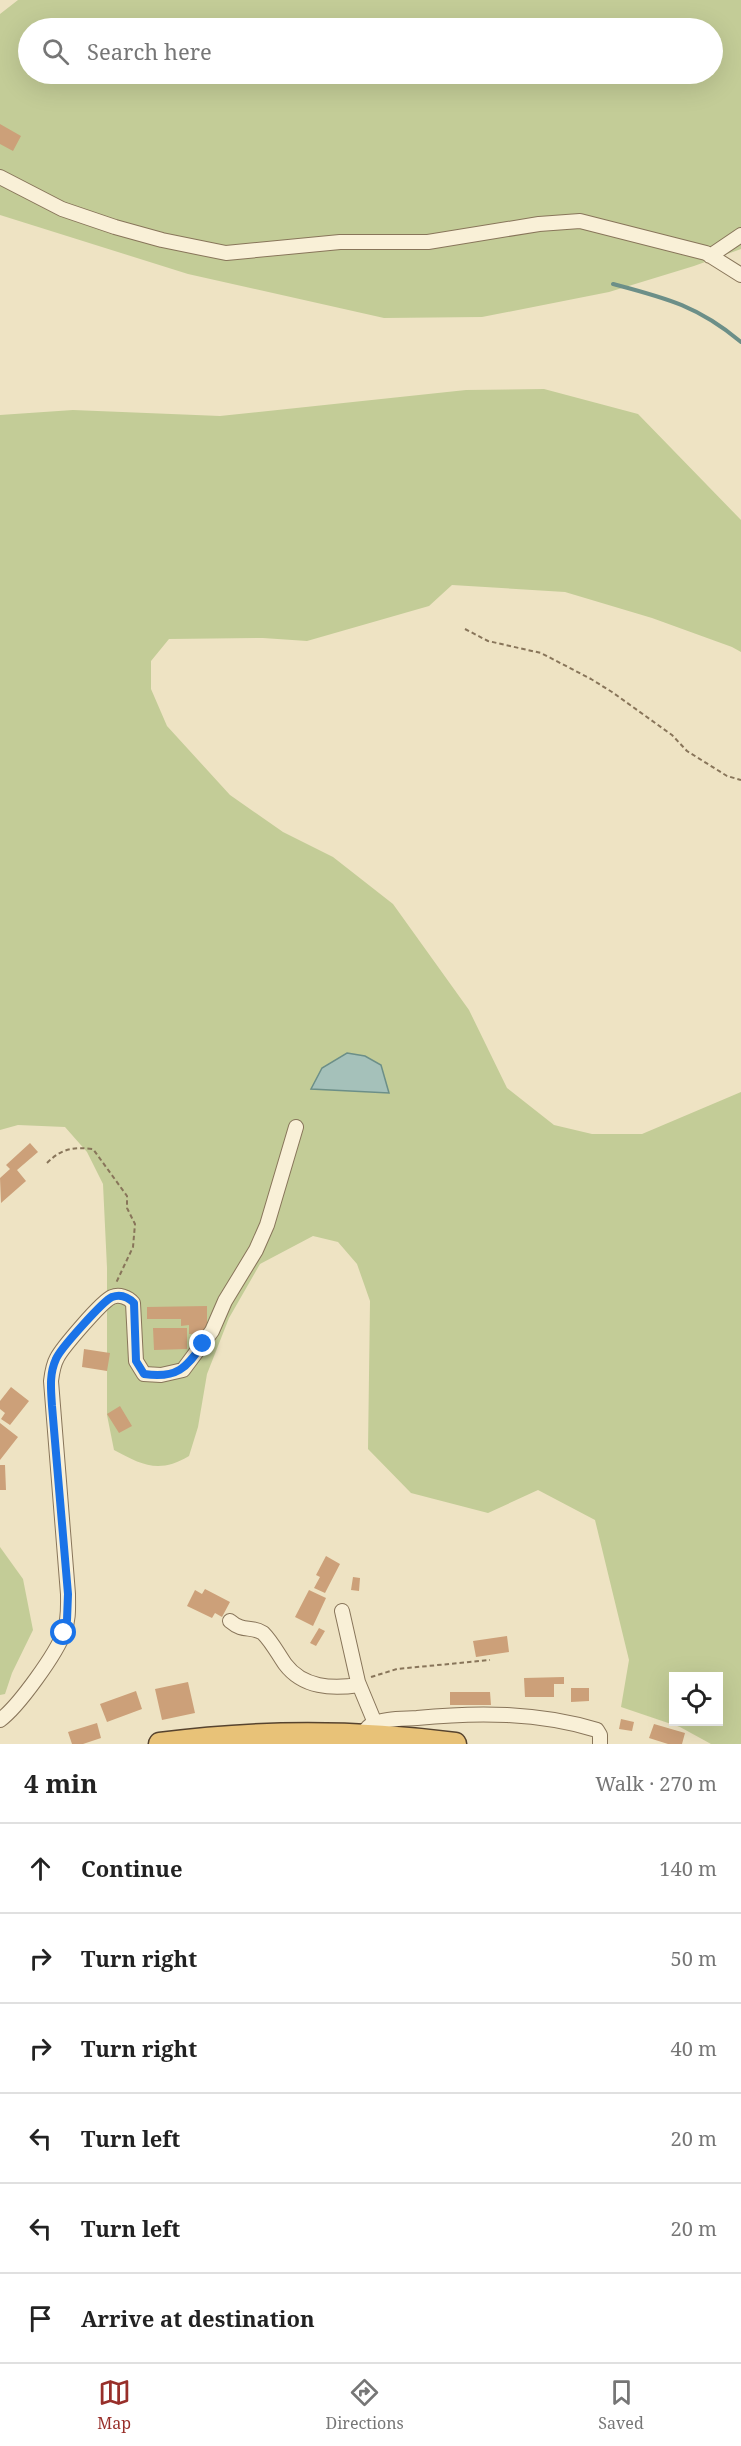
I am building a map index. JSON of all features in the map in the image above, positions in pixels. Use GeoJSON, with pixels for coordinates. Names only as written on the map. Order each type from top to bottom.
{"type":"FeatureCollection","features":[{"type":"Feature","properties":{"kind":"highway"},"geometry":{"type":"LineString","coordinates":[[160,1744],[244,1736],[368,1729],[455,1744]]}},
{"type":"Feature","properties":{"kind":"street"},"geometry":{"type":"LineString","coordinates":[[0,177],[62,209],[115,227],[172,243],[226,253],[339,242],[428,242],[539,224],[580,220],[680,245],[710,256],[741,275]]}},
{"type":"Feature","properties":{"kind":"street"},"geometry":{"type":"LineString","coordinates":[[710,256],[741,236]]}},
{"type":"Feature","properties":{"kind":"street"},"geometry":{"type":"LineString","coordinates":[[0,1720],[20,1701],[64,1633],[67,1620],[68,1594],[52,1406],[52,1369],[58,1354],[111,1298],[120,1296],[134,1303],[136,1361],[144,1374],[172,1374],[189,1364],[212,1331],[225,1302],[256,1250],[267,1225],[297,1127]]}},
{"type":"Feature","properties":{"kind":"street"},"geometry":{"type":"LineString","coordinates":[[342,1611],[368,1729],[466,1714],[524,1716],[573,1722],[597,1730],[600,1735],[600,1744]]}},
{"type":"Feature","properties":{"kind":"street"},"geometry":{"type":"LineString","coordinates":[[230,1621],[241,1630],[257,1630],[263,1633],[292,1672],[311,1684],[331,1687],[359,1685]]}},
{"type":"Feature","properties":{"kind":"path"},"geometry":{"type":"LineString","coordinates":[[465,629],[488,641],[542,653],[591,679],[672,735],[687,751],[728,776],[741,780]]}},
{"type":"Feature","properties":{"kind":"path"},"geometry":{"type":"LineString","coordinates":[[46,1162],[57,1153],[67,1149],[93,1149],[127,1196],[127,1208],[135,1224],[133,1247],[111,1298]]}},
{"type":"Feature","properties":{"kind":"path"},"geometry":{"type":"LineString","coordinates":[[359,1685],[385,1671],[490,1660]]}},
{"type":"Feature","properties":{"kind":"green space"},"geometry":{"type":"Polygon","coordinates":[[[18,0],[741,0],[741,249],[609,292],[482,317],[384,318],[188,274],[0,215],[0,14],[18,0]]]}},
{"type":"Feature","properties":{"kind":"green space"},"geometry":{"type":"Polygon","coordinates":[[[544,389],[638,414],[741,520],[741,652],[652,618],[565,592],[452,585],[429,606],[307,641],[263,638],[169,639],[151,661],[151,689],[167,726],[230,795],[283,832],[333,857],[393,904],[469,1010],[507,1088],[554,1125],[592,1134],[642,1134],[741,1092],[741,1744],[711,1744],[677,1726],[723,1726],[723,1672],[669,1672],[669,1723],[621,1707],[629,1660],[595,1520],[538,1490],[488,1513],[411,1493],[368,1449],[370,1301],[357,1264],[338,1242],[313,1236],[260,1264],[229,1318],[207,1374],[198,1427],[189,1456],[169,1465],[159,1466],[133,1460],[114,1450],[107,1415],[107,1268],[103,1184],[87,1152],[65,1127],[18,1125],[0,1130],[0,415],[73,410],[220,416],[466,390],[544,389]]]}},
{"type":"Feature","properties":{"kind":"green space"},"geometry":{"type":"Polygon","coordinates":[[[0,1547],[23,1579],[33,1630],[12,1673],[5,1694],[0,1695],[0,1547]]]}},
{"type":"Feature","properties":{"kind":"water"},"geometry":{"type":"Polygon","coordinates":[[[347,1053],[365,1056],[381,1065],[389,1093],[311,1089],[322,1068],[347,1053]]]}},
{"type":"Feature","properties":{"kind":"building"},"geometry":{"type":"Polygon","coordinates":[[[0,124],[21,136],[13,151],[0,144],[0,124]]]}},
{"type":"Feature","properties":{"kind":"building"},"geometry":{"type":"Polygon","coordinates":[[[30,1143],[38,1152],[17,1170],[26,1181],[1,1203],[0,1178],[10,1169],[6,1165],[30,1143]]]}},
{"type":"Feature","properties":{"kind":"building"},"geometry":{"type":"Polygon","coordinates":[[[207,1306],[207,1334],[189,1334],[189,1325],[181,1326],[181,1319],[147,1319],[147,1307],[207,1306]]]}},
{"type":"Feature","properties":{"kind":"building"},"geometry":{"type":"Polygon","coordinates":[[[153,1328],[187,1328],[187,1349],[154,1350],[153,1328]]]}},
{"type":"Feature","properties":{"kind":"building"},"geometry":{"type":"Polygon","coordinates":[[[84,1349],[110,1353],[107,1371],[82,1367],[84,1349]]]}},
{"type":"Feature","properties":{"kind":"building"},"geometry":{"type":"Polygon","coordinates":[[[11,1387],[29,1401],[10,1425],[1,1419],[5,1413],[0,1409],[0,1401],[11,1387]]]}},
{"type":"Feature","properties":{"kind":"building"},"geometry":{"type":"Polygon","coordinates":[[[120,1406],[132,1426],[119,1433],[107,1414],[120,1406]]]}},
{"type":"Feature","properties":{"kind":"building"},"geometry":{"type":"Polygon","coordinates":[[[0,1423],[18,1437],[0,1460],[0,1423]]]}},
{"type":"Feature","properties":{"kind":"building"},"geometry":{"type":"Polygon","coordinates":[[[0,1465],[5,1465],[6,1490],[0,1490],[0,1465]]]}},
{"type":"Feature","properties":{"kind":"building"},"geometry":{"type":"Polygon","coordinates":[[[326,1556],[340,1564],[325,1593],[314,1588],[320,1577],[316,1575],[326,1556]]]}},
{"type":"Feature","properties":{"kind":"building"},"geometry":{"type":"Polygon","coordinates":[[[353,1577],[360,1578],[359,1591],[351,1590],[353,1577]]]}},
{"type":"Feature","properties":{"kind":"building"},"geometry":{"type":"Polygon","coordinates":[[[205,1589],[230,1602],[222,1617],[215,1613],[212,1618],[187,1606],[195,1590],[202,1594],[205,1589]]]}},
{"type":"Feature","properties":{"kind":"building"},"geometry":{"type":"Polygon","coordinates":[[[309,1590],[326,1598],[313,1626],[295,1617],[309,1590]]]}},
{"type":"Feature","properties":{"kind":"building"},"geometry":{"type":"Polygon","coordinates":[[[319,1628],[325,1631],[316,1646],[310,1643],[319,1628]]]}},
{"type":"Feature","properties":{"kind":"building"},"geometry":{"type":"Polygon","coordinates":[[[507,1636],[509,1652],[476,1657],[473,1641],[507,1636]]]}},
{"type":"Feature","properties":{"kind":"building"},"geometry":{"type":"Polygon","coordinates":[[[564,1677],[564,1684],[554,1684],[554,1697],[525,1697],[524,1678],[564,1677]]]}},
{"type":"Feature","properties":{"kind":"building"},"geometry":{"type":"Polygon","coordinates":[[[188,1682],[195,1713],[162,1720],[155,1689],[188,1682]]]}},
{"type":"Feature","properties":{"kind":"building"},"geometry":{"type":"Polygon","coordinates":[[[571,1688],[589,1688],[589,1701],[571,1702],[571,1688]]]}},
{"type":"Feature","properties":{"kind":"building"},"geometry":{"type":"Polygon","coordinates":[[[136,1691],[142,1709],[107,1722],[100,1704],[136,1691]]]}},
{"type":"Feature","properties":{"kind":"building"},"geometry":{"type":"Polygon","coordinates":[[[450,1692],[490,1692],[491,1705],[450,1705],[450,1692]]]}},
{"type":"Feature","properties":{"kind":"building"},"geometry":{"type":"Polygon","coordinates":[[[621,1719],[634,1722],[632,1731],[619,1729],[621,1719]]]}},
{"type":"Feature","properties":{"kind":"building"},"geometry":{"type":"Polygon","coordinates":[[[97,1723],[101,1738],[83,1744],[72,1744],[68,1732],[97,1723]]]}},
{"type":"Feature","properties":{"kind":"building"},"geometry":{"type":"Polygon","coordinates":[[[654,1724],[685,1733],[682,1744],[668,1744],[649,1738],[654,1724]]]}},
{"type":"Feature","properties":{"kind":"waterway"},"geometry":{"type":"LineString","coordinates":[[613,284],[681,305],[710,320],[741,342]]}},
{"type":"Feature","properties":{"kind":"route"},"geometry":{"type":"LineString","coordinates":[[64,1633],[68,1594],[51,1381],[52,1369],[58,1354],[101,1306],[111,1298],[120,1296],[134,1303],[136,1361],[138,1368],[144,1374],[172,1374],[183,1370],[203,1344]]}}]}
